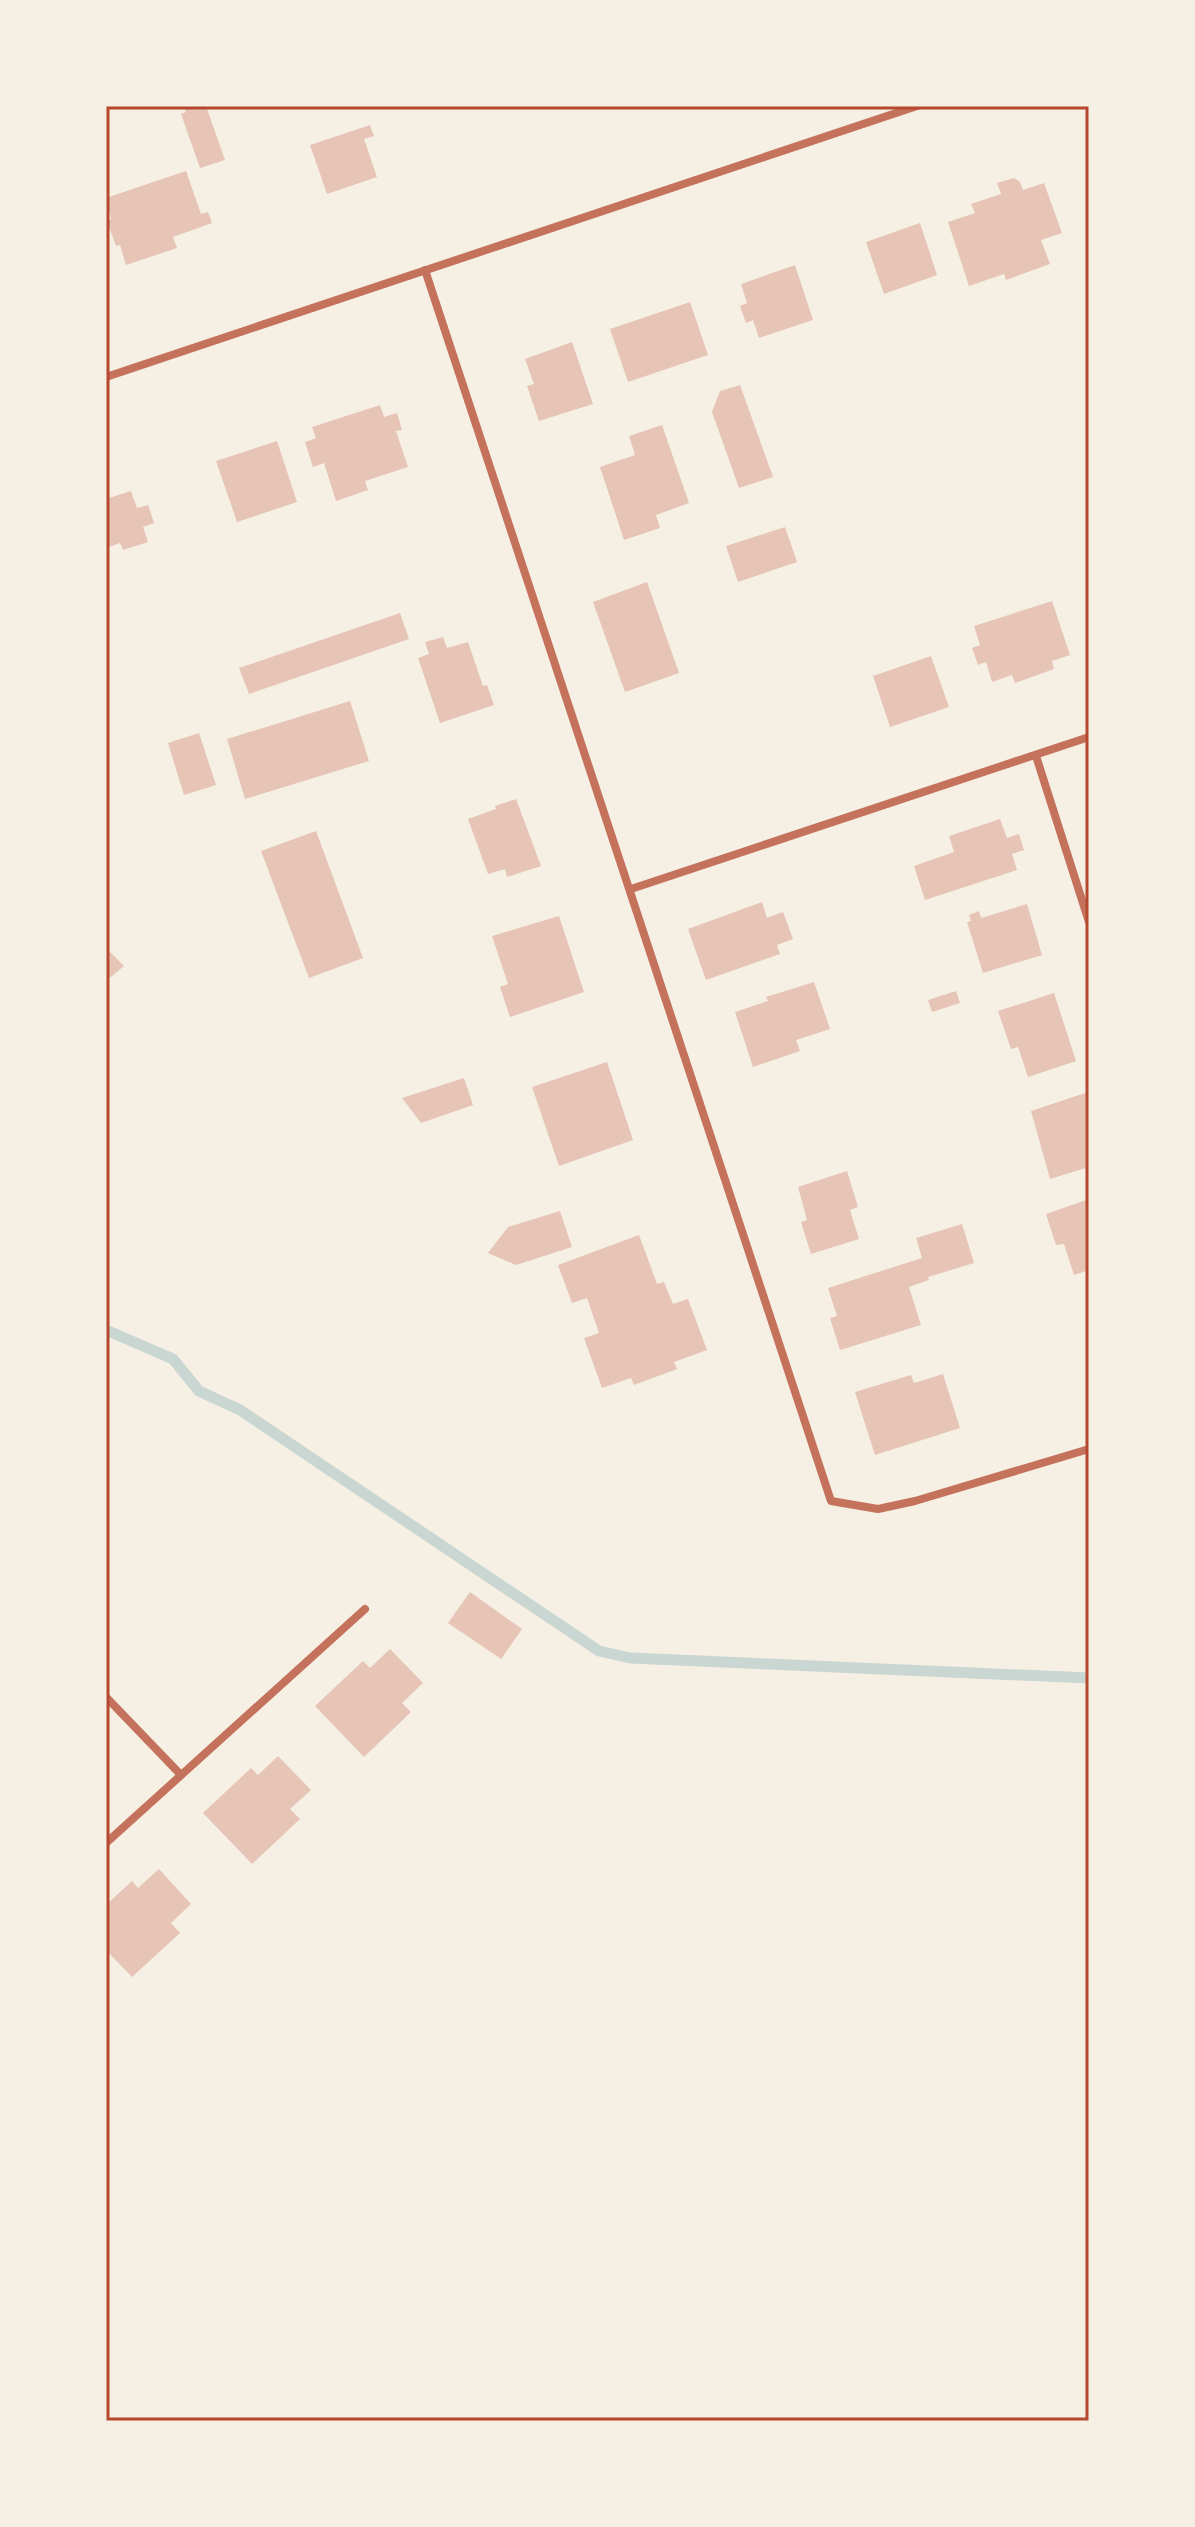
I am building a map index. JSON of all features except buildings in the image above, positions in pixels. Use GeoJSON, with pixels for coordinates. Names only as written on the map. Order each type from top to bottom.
{"type":"FeatureCollection","features":[{"type":"Feature","properties":{"kind":"street"},"geometry":{"type":"LineString","coordinates":[[106,377],[917,106]]}},
{"type":"Feature","properties":{"kind":"street"},"geometry":{"type":"LineString","coordinates":[[425,270],[831,1501],[878,1509],[915,1501],[1089,1449]]}},
{"type":"Feature","properties":{"kind":"street"},"geometry":{"type":"LineString","coordinates":[[631,889],[1089,737]]}},
{"type":"Feature","properties":{"kind":"street"},"geometry":{"type":"LineString","coordinates":[[1036,756],[1089,922]]}},
{"type":"Feature","properties":{"kind":"street"},"geometry":{"type":"LineString","coordinates":[[106,1843],[365,1609]]}},
{"type":"Feature","properties":{"kind":"street"},"geometry":{"type":"LineString","coordinates":[[106,1697],[181,1775]]}},
{"type":"Feature","properties":{"kind":"waterway"},"geometry":{"type":"LineString","coordinates":[[106,1330],[173,1359],[199,1391],[240,1410],[599,1651],[630,1658],[1089,1678]]}}]}
